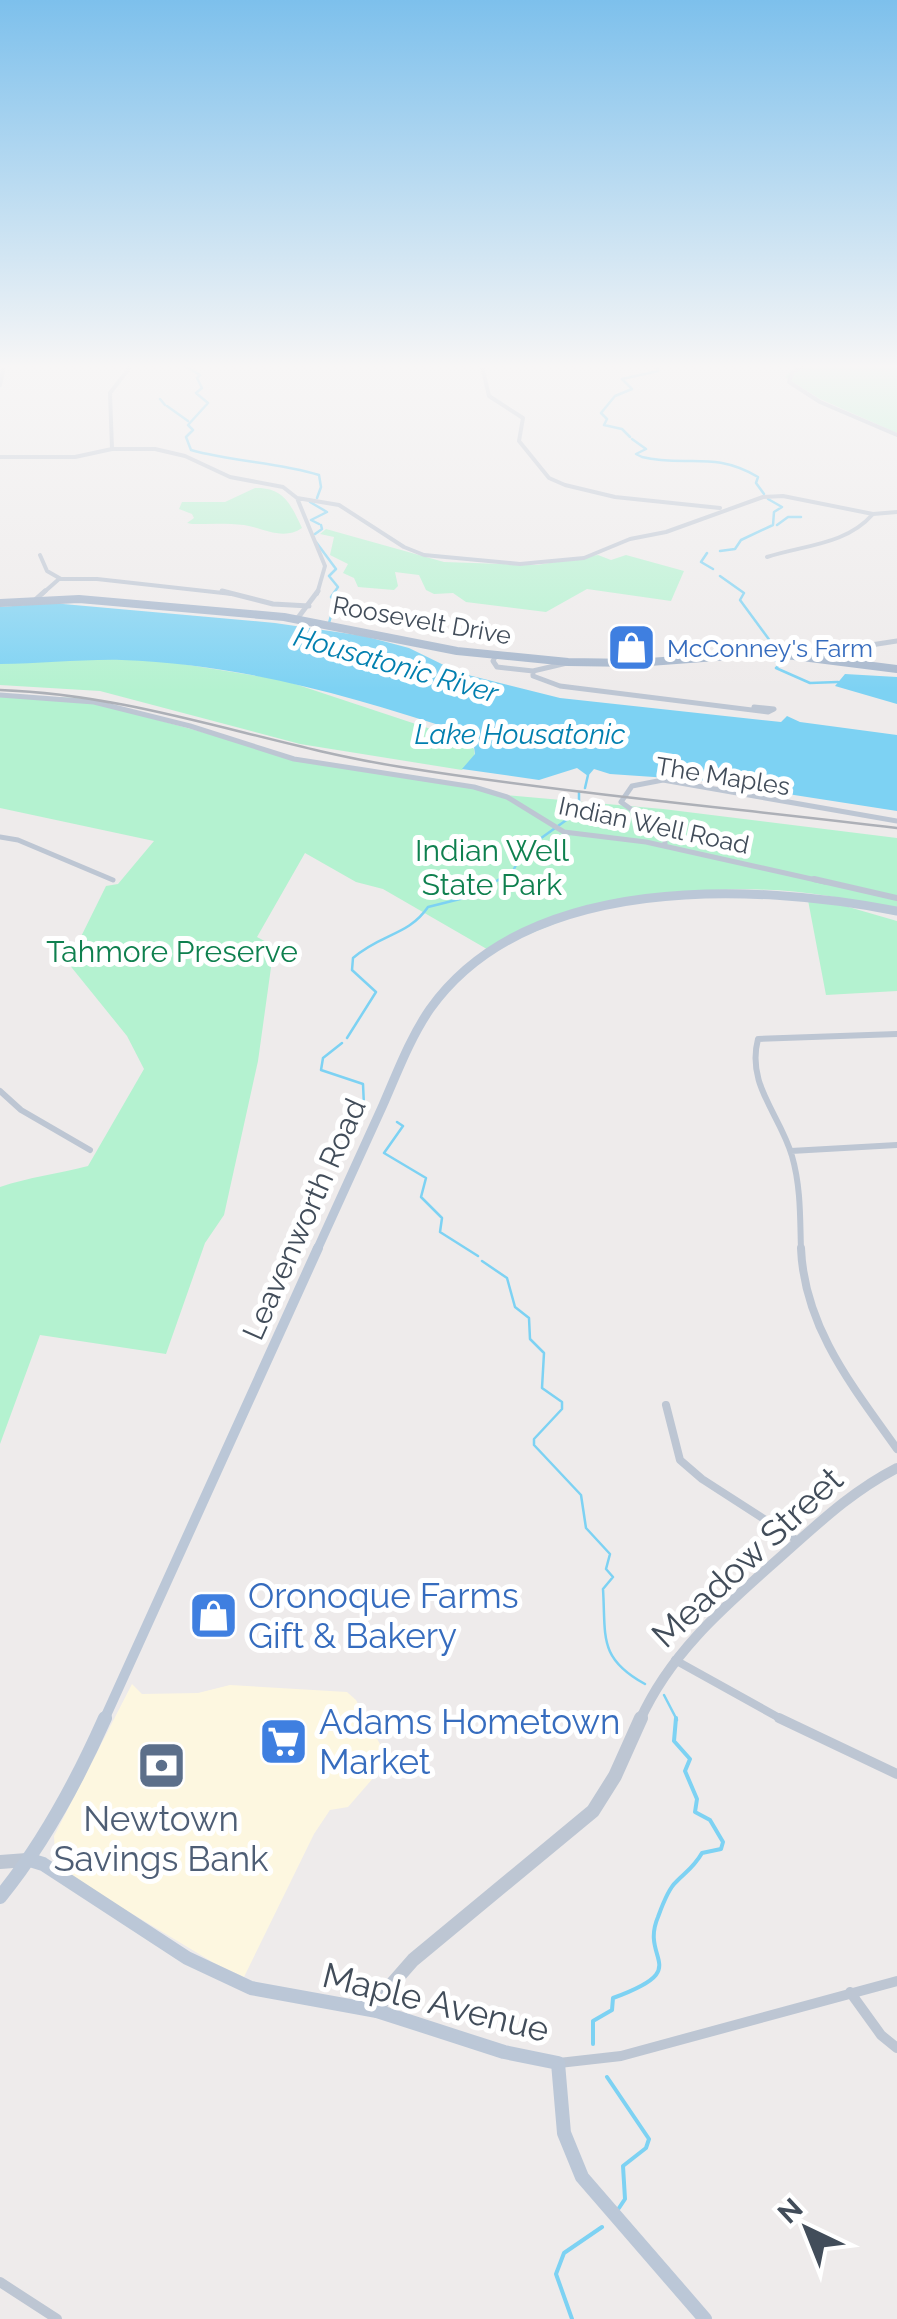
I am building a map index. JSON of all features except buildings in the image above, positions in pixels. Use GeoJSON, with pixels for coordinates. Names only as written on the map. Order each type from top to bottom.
{"type":"FeatureCollection","features":[{"type":"Feature","properties":{"kind":"main road","name":"Roosevelt Drive"},"geometry":{"type":"LineString","coordinates":[[0,603],[91,600],[297,619],[496,656],[568,662],[636,663],[756,653],[806,655],[897,669]]}},
{"type":"Feature","properties":{"kind":"main road","name":"Leavenworth Road"},"geometry":{"type":"LineString","coordinates":[[0,1897],[30,1860],[84,1765],[417,1032],[451,986],[503,947],[533,932],[634,900],[749,891],[833,898],[897,911]]}},
{"type":"Feature","properties":{"kind":"main road","name":"Maple Avenue"},"geometry":{"type":"LineString","coordinates":[[30,1860],[216,1973],[288,1997],[376,2011],[504,2052],[558,2063],[564,2133],[582,2177],[705,2319]]}},
{"type":"Feature","properties":{"kind":"street"},"geometry":{"type":"LineString","coordinates":[[223,474],[280,486],[296,498],[336,504],[404,547],[424,555],[520,564],[584,558],[724,508],[774,496],[873,514],[897,512]]}},
{"type":"Feature","properties":{"kind":"street"},"geometry":{"type":"LineString","coordinates":[[548,474],[554,481],[615,497],[724,508]]}},
{"type":"Feature","properties":{"kind":"street"},"geometry":{"type":"LineString","coordinates":[[296,498],[325,566],[318,594],[297,619]]}},
{"type":"Feature","properties":{"kind":"street"},"geometry":{"type":"LineString","coordinates":[[766,557],[825,542],[865,524],[873,514]]}},
{"type":"Feature","properties":{"kind":"street"},"geometry":{"type":"LineString","coordinates":[[40,556],[47,572],[61,579],[204,588],[274,604],[309,606]]}},
{"type":"Feature","properties":{"kind":"street"},"geometry":{"type":"LineString","coordinates":[[36,600],[61,579]]}},
{"type":"Feature","properties":{"kind":"street"},"geometry":{"type":"LineString","coordinates":[[806,655],[897,641]]}},
{"type":"Feature","properties":{"kind":"street"},"geometry":{"type":"LineString","coordinates":[[496,656],[493,662],[497,667],[532,671],[561,667],[568,662]]}},
{"type":"Feature","properties":{"kind":"street"},"geometry":{"type":"LineString","coordinates":[[532,671],[543,681],[560,686],[754,707]]}},
{"type":"Feature","properties":{"kind":"street","name":"Indian Well Road"},"geometry":{"type":"LineString","coordinates":[[0,695],[94,702],[190,726],[294,759],[474,786],[507,797],[570,833],[665,846],[897,898]]}},
{"type":"Feature","properties":{"kind":"street","name":"The Maples"},"geometry":{"type":"LineString","coordinates":[[665,846],[665,836],[658,826],[629,811],[621,802],[622,794],[634,783],[664,780],[897,821]]}},
{"type":"Feature","properties":{"kind":"street"},"geometry":{"type":"LineString","coordinates":[[0,838],[18,840],[113,880]]}},
{"type":"Feature","properties":{"kind":"street"},"geometry":{"type":"LineString","coordinates":[[897,1034],[758,1039],[750,1058],[757,1082],[791,1152],[800,1193],[810,1306],[840,1364],[897,1450]]}},
{"type":"Feature","properties":{"kind":"street"},"geometry":{"type":"LineString","coordinates":[[0,1091],[21,1110],[90,1150]]}},
{"type":"Feature","properties":{"kind":"street"},"geometry":{"type":"LineString","coordinates":[[791,1152],[897,1145]]}},
{"type":"Feature","properties":{"kind":"street"},"geometry":{"type":"LineString","coordinates":[[666,1405],[680,1460],[702,1479],[798,1541]]}},
{"type":"Feature","properties":{"kind":"street","name":"Meadow Street"},"geometry":{"type":"LineString","coordinates":[[376,2011],[413,1960],[593,1811],[615,1776],[657,1684],[706,1623],[860,1487],[897,1468]]}},
{"type":"Feature","properties":{"kind":"street"},"geometry":{"type":"LineString","coordinates":[[674,1660],[781,1720],[897,1774]]}},
{"type":"Feature","properties":{"kind":"street"},"geometry":{"type":"LineString","coordinates":[[0,1862],[30,1860]]}},
{"type":"Feature","properties":{"kind":"street"},"geometry":{"type":"LineString","coordinates":[[558,2063],[621,2056],[897,1981]]}},
{"type":"Feature","properties":{"kind":"street"},"geometry":{"type":"LineString","coordinates":[[850,1992],[881,2035],[897,2048]]}},
{"type":"Feature","properties":{"kind":"street"},"geometry":{"type":"LineString","coordinates":[[0,2282],[56,2319]]}},
{"type":"Feature","properties":{"kind":"shaded area"},"geometry":{"type":"Polygon","coordinates":[[[132,1684],[142,1694],[198,1693],[230,1685],[347,1692],[356,1700],[381,1746],[381,1769],[348,1807],[330,1810],[314,1834],[244,1977],[76,1880],[55,1854],[54,1836],[132,1684]]]}},
{"type":"Feature","properties":{"kind":"green space"},"geometry":{"type":"Polygon","coordinates":[[[255,488],[280,494],[302,528],[281,534],[244,525],[192,524],[187,523],[194,518],[192,514],[179,509],[182,502],[225,502],[255,488]]]}},
{"type":"Feature","properties":{"kind":"green space"},"geometry":{"type":"Polygon","coordinates":[[[326,529],[444,562],[537,565],[598,555],[611,560],[626,555],[684,571],[671,601],[587,589],[546,612],[466,602],[453,593],[434,594],[426,590],[419,575],[395,572],[398,586],[394,590],[358,587],[354,578],[343,573],[348,564],[330,555],[334,537],[320,534],[326,529]]]}},
{"type":"Feature","properties":{"kind":"green space","name":"Indian Well State Park"},"geometry":{"type":"Polygon","coordinates":[[[139,657],[283,680],[464,740],[474,749],[475,757],[462,770],[300,744],[100,691],[0,685],[0,661],[139,657]]]}},
{"type":"Feature","properties":{"kind":"green space","name":"Tahmore Preserve"},"geometry":{"type":"Polygon","coordinates":[[[0,695],[77,698],[297,758],[442,780],[505,795],[663,809],[897,838],[897,912],[846,899],[794,892],[690,892],[589,912],[492,952],[383,889],[356,882],[305,853],[257,937],[274,946],[258,1061],[224,1215],[205,1243],[166,1354],[40,1335],[0,1444],[0,1187],[88,1166],[144,1069],[127,1036],[68,963],[106,886],[118,884],[154,841],[0,808],[0,695]]]}},
{"type":"Feature","properties":{"kind":"green space"},"geometry":{"type":"Polygon","coordinates":[[[807,895],[897,921],[897,991],[826,995],[807,895]]]}},
{"type":"Feature","properties":{"kind":"water","name":"Lake Housatonic"},"geometry":{"type":"Polygon","coordinates":[[[52,603],[275,623],[364,636],[409,648],[460,673],[560,698],[781,722],[787,716],[800,722],[897,735],[897,811],[698,780],[610,774],[594,769],[588,776],[577,768],[539,780],[462,769],[475,754],[473,740],[457,731],[334,694],[208,668],[122,660],[0,664],[0,607],[52,603]]]}},
{"type":"Feature","properties":{"kind":"water"},"geometry":{"type":"Polygon","coordinates":[[[845,674],[897,677],[897,704],[835,686],[845,674]]]}},
{"type":"Feature","properties":{"kind":"waterway"},"geometry":{"type":"LineString","coordinates":[[316,474],[321,487],[317,498]]}},
{"type":"Feature","properties":{"kind":"waterway"},"geometry":{"type":"LineString","coordinates":[[752,474],[758,477],[756,483],[764,494]]}},
{"type":"Feature","properties":{"kind":"waterway"},"geometry":{"type":"LineString","coordinates":[[720,551],[735,549],[741,540],[773,525],[774,512],[782,507],[768,499]]}},
{"type":"Feature","properties":{"kind":"waterway"},"geometry":{"type":"LineString","coordinates":[[310,502],[327,512],[311,520],[319,524]]}},
{"type":"Feature","properties":{"kind":"waterway"},"geometry":{"type":"LineString","coordinates":[[777,525],[788,517],[801,517]]}},
{"type":"Feature","properties":{"kind":"waterway"},"geometry":{"type":"LineString","coordinates":[[315,534],[322,529],[321,525]]}},
{"type":"Feature","properties":{"kind":"waterway","name":"Housatonic River"},"geometry":{"type":"LineString","coordinates":[[316,542],[336,569],[329,576],[338,587],[331,597],[342,607],[332,612],[329,623]]}},
{"type":"Feature","properties":{"kind":"waterway"},"geometry":{"type":"LineString","coordinates":[[707,553],[701,562],[713,569]]}},
{"type":"Feature","properties":{"kind":"waterway"},"geometry":{"type":"LineString","coordinates":[[720,576],[744,593],[740,600],[776,649]]}},
{"type":"Feature","properties":{"kind":"waterway"},"geometry":{"type":"LineString","coordinates":[[778,658],[776,661],[781,664],[776,668],[810,683],[838,682]]}},
{"type":"Feature","properties":{"kind":"waterway"},"geometry":{"type":"LineString","coordinates":[[585,788],[588,775]]}},
{"type":"Feature","properties":{"kind":"waterway"},"geometry":{"type":"LineString","coordinates":[[347,1038],[376,992],[352,970],[353,958],[412,924],[428,907],[472,896],[513,871],[523,851],[579,811],[579,792]]}},
{"type":"Feature","properties":{"kind":"waterway"},"geometry":{"type":"LineString","coordinates":[[342,1043],[323,1058],[321,1070],[363,1084],[364,1106]]}},
{"type":"Feature","properties":{"kind":"waterway"},"geometry":{"type":"LineString","coordinates":[[397,1122],[403,1126],[384,1153],[426,1178],[421,1197],[442,1218],[440,1232],[478,1256]]}},
{"type":"Feature","properties":{"kind":"waterway"},"geometry":{"type":"LineString","coordinates":[[482,1261],[507,1278],[515,1307],[529,1318],[530,1339],[544,1353],[542,1388],[562,1402],[562,1409],[534,1439],[534,1445],[581,1495],[586,1528],[610,1554],[606,1569],[613,1577],[603,1589],[608,1645],[619,1665],[645,1684]]}},
{"type":"Feature","properties":{"kind":"waterway"},"geometry":{"type":"LineString","coordinates":[[664,1695],[676,1718]]}},
{"type":"Feature","properties":{"kind":"waterway"},"geometry":{"type":"LineString","coordinates":[[593,2044],[593,2021],[612,2010],[613,1998],[638,1988],[658,1971],[654,1932],[670,1889],[702,1853],[721,1849],[723,1842],[710,1820],[695,1812],[697,1799],[685,1771],[690,1759],[674,1741],[676,1718]]}},
{"type":"Feature","properties":{"kind":"waterway"},"geometry":{"type":"LineString","coordinates":[[607,2077],[649,2139],[646,2148],[623,2166],[625,2199],[619,2208]]}},
{"type":"Feature","properties":{"kind":"waterway"},"geometry":{"type":"LineString","coordinates":[[572,2319],[556,2274],[564,2253],[602,2227]]}},
{"type":"Feature","properties":{"kind":"railway"},"geometry":{"type":"LineString","coordinates":[[0,690],[103,701],[401,767],[897,828]]}},
{"type":"Feature","properties":{"kind":"place","name":"McConney's Farm"},"geometry":{"type":"Point","coordinates":[632,648]}},
{"type":"Feature","properties":{"kind":"place","name":"Oronoque Farms Gift & Bakery"},"geometry":{"type":"Point","coordinates":[213,1615]}},
{"type":"Feature","properties":{"kind":"place","name":"Adams Hometown Market"},"geometry":{"type":"Point","coordinates":[284,1741]}},
{"type":"Feature","properties":{"kind":"place","name":"Newtown Savings Bank"},"geometry":{"type":"Point","coordinates":[161,1766]}}]}
